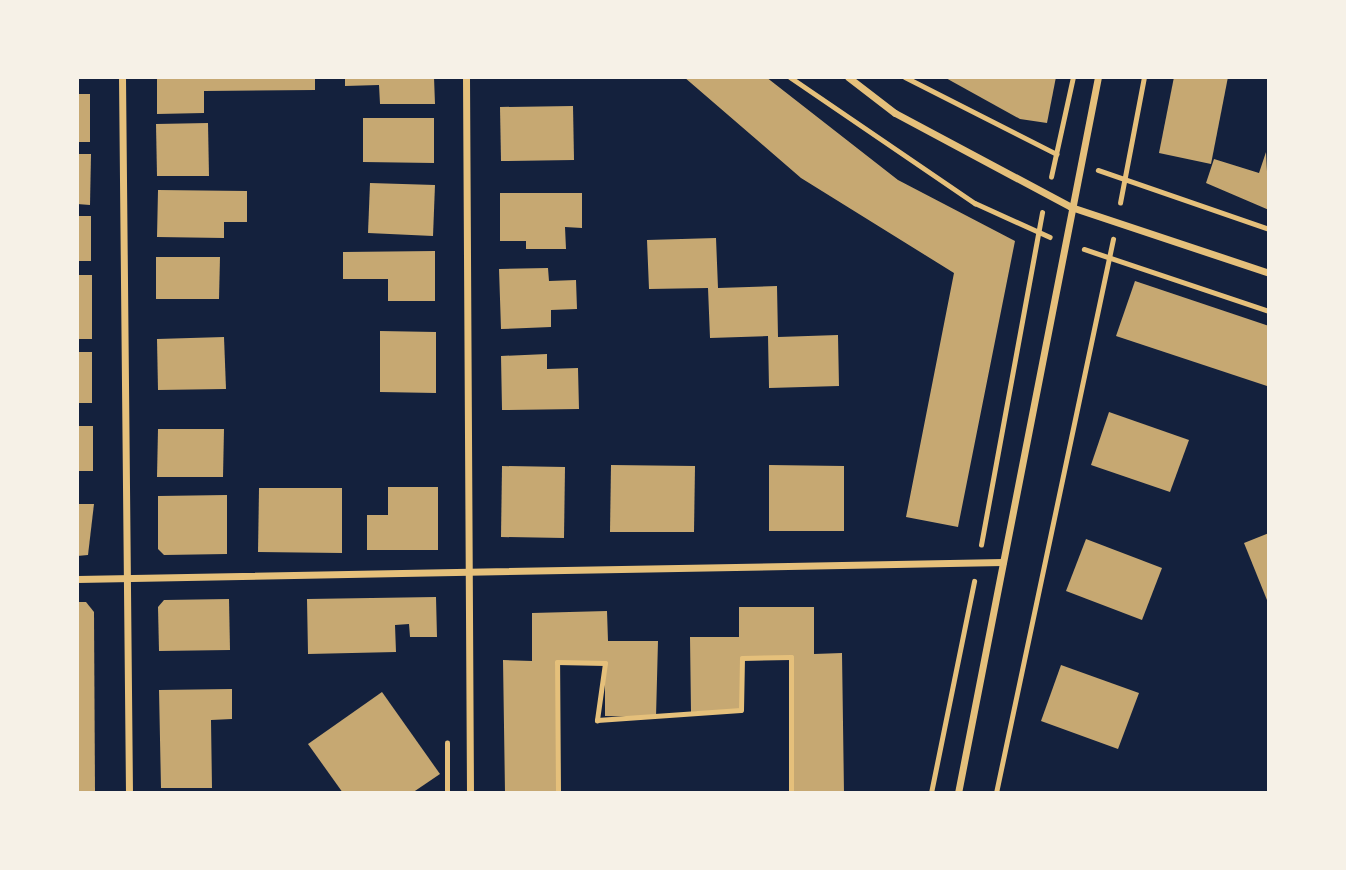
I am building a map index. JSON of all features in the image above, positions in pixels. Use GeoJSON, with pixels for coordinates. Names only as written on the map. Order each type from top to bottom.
{"type":"FeatureCollection","features":[{"type":"Feature","properties":{"kind":"street"},"geometry":{"type":"LineString","coordinates":[[122,77],[129,793]]}},
{"type":"Feature","properties":{"kind":"street"},"geometry":{"type":"LineString","coordinates":[[466,77],[472,575],[470,793]]}},
{"type":"Feature","properties":{"kind":"street"},"geometry":{"type":"LineString","coordinates":[[848,77],[895,113],[1071,206],[1269,273]]}},
{"type":"Feature","properties":{"kind":"street"},"geometry":{"type":"LineString","coordinates":[[958,793],[1098,77]]}},
{"type":"Feature","properties":{"kind":"street"},"geometry":{"type":"LineString","coordinates":[[77,579],[472,575],[1003,562]]}},
{"type":"Feature","properties":{"kind":"lane"},"geometry":{"type":"LineString","coordinates":[[558,793],[557,662],[605,663],[597,720],[741,710],[742,658],[791,657],[791,793]]}},
{"type":"Feature","properties":{"kind":"path"},"geometry":{"type":"LineString","coordinates":[[790,77],[975,203],[1064,243],[1269,311]]}},
{"type":"Feature","properties":{"kind":"path"},"geometry":{"type":"LineString","coordinates":[[931,793],[978,563],[1038,231],[1073,77]]}},
{"type":"Feature","properties":{"kind":"path"},"geometry":{"type":"LineString","coordinates":[[996,793],[1117,222],[1144,77]]}},
{"type":"Feature","properties":{"kind":"building"},"geometry":{"type":"Polygon","coordinates":[[[157,77],[315,77],[315,90],[204,91],[204,113],[157,114],[157,77]]]}},
{"type":"Feature","properties":{"kind":"building"},"geometry":{"type":"Polygon","coordinates":[[[345,77],[434,77],[435,104],[380,104],[379,85],[345,86],[345,77]]]}},
{"type":"Feature","properties":{"kind":"building"},"geometry":{"type":"Polygon","coordinates":[[[684,77],[766,77],[898,180],[1015,241],[958,527],[906,517],[954,273],[801,178],[684,77]]]}},
{"type":"Feature","properties":{"kind":"building"},"geometry":{"type":"Polygon","coordinates":[[[944,77],[1056,77],[1047,123],[1020,119],[944,77]]]}},
{"type":"Feature","properties":{"kind":"building"},"geometry":{"type":"Polygon","coordinates":[[[1174,77],[1228,77],[1211,164],[1159,153],[1174,77]]]}},
{"type":"Feature","properties":{"kind":"building"},"geometry":{"type":"Polygon","coordinates":[[[77,94],[90,94],[90,142],[77,142],[77,94]]]}},
{"type":"Feature","properties":{"kind":"building"},"geometry":{"type":"Polygon","coordinates":[[[573,106],[574,160],[501,161],[500,107],[573,106]]]}},
{"type":"Feature","properties":{"kind":"building"},"geometry":{"type":"Polygon","coordinates":[[[363,118],[434,118],[434,163],[363,162],[363,118]]]}},
{"type":"Feature","properties":{"kind":"building"},"geometry":{"type":"Polygon","coordinates":[[[208,123],[209,176],[157,176],[156,124],[208,123]]]}},
{"type":"Feature","properties":{"kind":"building"},"geometry":{"type":"Polygon","coordinates":[[[1266,152],[1269,210],[1206,183],[1214,159],[1259,173],[1266,152]]]}},
{"type":"Feature","properties":{"kind":"building"},"geometry":{"type":"Polygon","coordinates":[[[77,154],[91,154],[90,205],[77,204],[77,154]]]}},
{"type":"Feature","properties":{"kind":"building"},"geometry":{"type":"Polygon","coordinates":[[[370,183],[435,185],[433,236],[368,233],[370,183]]]}},
{"type":"Feature","properties":{"kind":"building"},"geometry":{"type":"Polygon","coordinates":[[[158,190],[247,191],[247,222],[224,222],[224,238],[157,237],[158,190]]]}},
{"type":"Feature","properties":{"kind":"building"},"geometry":{"type":"Polygon","coordinates":[[[500,193],[582,193],[582,228],[565,227],[566,249],[526,249],[526,241],[500,241],[500,193]]]}},
{"type":"Feature","properties":{"kind":"building"},"geometry":{"type":"Polygon","coordinates":[[[77,216],[91,216],[91,261],[77,261],[77,216]]]}},
{"type":"Feature","properties":{"kind":"building"},"geometry":{"type":"Polygon","coordinates":[[[716,238],[718,288],[777,286],[778,337],[838,335],[839,386],[769,388],[768,336],[710,338],[708,288],[649,289],[647,240],[716,238]]]}},
{"type":"Feature","properties":{"kind":"building"},"geometry":{"type":"Polygon","coordinates":[[[435,251],[435,301],[388,301],[388,279],[343,279],[343,252],[435,251]]]}},
{"type":"Feature","properties":{"kind":"building"},"geometry":{"type":"Polygon","coordinates":[[[156,257],[220,257],[219,299],[156,299],[156,257]]]}},
{"type":"Feature","properties":{"kind":"building"},"geometry":{"type":"Polygon","coordinates":[[[548,268],[549,281],[576,280],[577,309],[551,310],[551,327],[501,329],[499,269],[548,268]]]}},
{"type":"Feature","properties":{"kind":"building"},"geometry":{"type":"Polygon","coordinates":[[[77,275],[92,275],[92,339],[77,339],[77,275]]]}},
{"type":"Feature","properties":{"kind":"building"},"geometry":{"type":"Polygon","coordinates":[[[1135,281],[1269,326],[1267,386],[1116,336],[1135,281]]]}},
{"type":"Feature","properties":{"kind":"building"},"geometry":{"type":"Polygon","coordinates":[[[380,331],[436,332],[436,393],[380,392],[380,331]]]}},
{"type":"Feature","properties":{"kind":"building"},"geometry":{"type":"Polygon","coordinates":[[[224,337],[226,389],[158,390],[157,339],[224,337]]]}},
{"type":"Feature","properties":{"kind":"building"},"geometry":{"type":"Polygon","coordinates":[[[77,352],[92,352],[92,403],[77,403],[77,352]]]}},
{"type":"Feature","properties":{"kind":"building"},"geometry":{"type":"Polygon","coordinates":[[[547,354],[547,369],[578,368],[579,409],[502,410],[501,356],[547,354]]]}},
{"type":"Feature","properties":{"kind":"building"},"geometry":{"type":"Polygon","coordinates":[[[1109,412],[1189,440],[1170,492],[1091,465],[1109,412]]]}},
{"type":"Feature","properties":{"kind":"building"},"geometry":{"type":"Polygon","coordinates":[[[77,426],[93,426],[93,471],[77,471],[77,426]]]}},
{"type":"Feature","properties":{"kind":"building"},"geometry":{"type":"Polygon","coordinates":[[[158,429],[224,429],[223,477],[157,477],[158,429]]]}},
{"type":"Feature","properties":{"kind":"building"},"geometry":{"type":"Polygon","coordinates":[[[611,465],[695,466],[694,532],[610,532],[611,465]]]}},
{"type":"Feature","properties":{"kind":"building"},"geometry":{"type":"Polygon","coordinates":[[[769,465],[844,466],[844,531],[769,531],[769,465]]]}},
{"type":"Feature","properties":{"kind":"building"},"geometry":{"type":"Polygon","coordinates":[[[502,466],[565,467],[564,538],[501,537],[502,466]]]}},
{"type":"Feature","properties":{"kind":"building"},"geometry":{"type":"Polygon","coordinates":[[[388,487],[438,487],[438,550],[367,550],[367,515],[388,515],[388,487]]]}},
{"type":"Feature","properties":{"kind":"building"},"geometry":{"type":"Polygon","coordinates":[[[259,488],[342,488],[342,553],[258,552],[259,488]]]}},
{"type":"Feature","properties":{"kind":"building"},"geometry":{"type":"Polygon","coordinates":[[[227,495],[227,554],[164,555],[158,549],[158,496],[227,495]]]}},
{"type":"Feature","properties":{"kind":"building"},"geometry":{"type":"Polygon","coordinates":[[[77,504],[94,504],[88,555],[77,556],[77,504]]]}},
{"type":"Feature","properties":{"kind":"building"},"geometry":{"type":"Polygon","coordinates":[[[1269,533],[1269,605],[1244,543],[1269,533]]]}},
{"type":"Feature","properties":{"kind":"building"},"geometry":{"type":"Polygon","coordinates":[[[1086,539],[1162,568],[1142,620],[1066,591],[1086,539]]]}},
{"type":"Feature","properties":{"kind":"building"},"geometry":{"type":"Polygon","coordinates":[[[436,597],[437,637],[410,637],[409,624],[395,625],[396,652],[308,654],[307,599],[436,597]]]}},
{"type":"Feature","properties":{"kind":"building"},"geometry":{"type":"Polygon","coordinates":[[[229,599],[230,650],[159,651],[158,607],[164,600],[229,599]]]}},
{"type":"Feature","properties":{"kind":"building"},"geometry":{"type":"Polygon","coordinates":[[[77,602],[86,602],[94,612],[95,793],[77,793],[77,602]]]}},
{"type":"Feature","properties":{"kind":"building"},"geometry":{"type":"Polygon","coordinates":[[[739,607],[814,607],[814,654],[842,653],[844,793],[791,793],[791,657],[742,658],[741,710],[691,712],[690,637],[739,637],[739,607]]]}},
{"type":"Feature","properties":{"kind":"building"},"geometry":{"type":"Polygon","coordinates":[[[607,611],[608,641],[658,641],[656,717],[605,716],[605,663],[557,662],[558,793],[505,793],[503,660],[532,661],[532,613],[607,611]]]}},
{"type":"Feature","properties":{"kind":"building"},"geometry":{"type":"Polygon","coordinates":[[[1061,665],[1139,693],[1118,749],[1041,721],[1061,665]]]}},
{"type":"Feature","properties":{"kind":"building"},"geometry":{"type":"Polygon","coordinates":[[[232,689],[232,719],[211,720],[212,788],[161,788],[159,690],[232,689]]]}},
{"type":"Feature","properties":{"kind":"building"},"geometry":{"type":"Polygon","coordinates":[[[382,692],[440,774],[412,793],[343,793],[308,744],[382,692]]]}}]}
